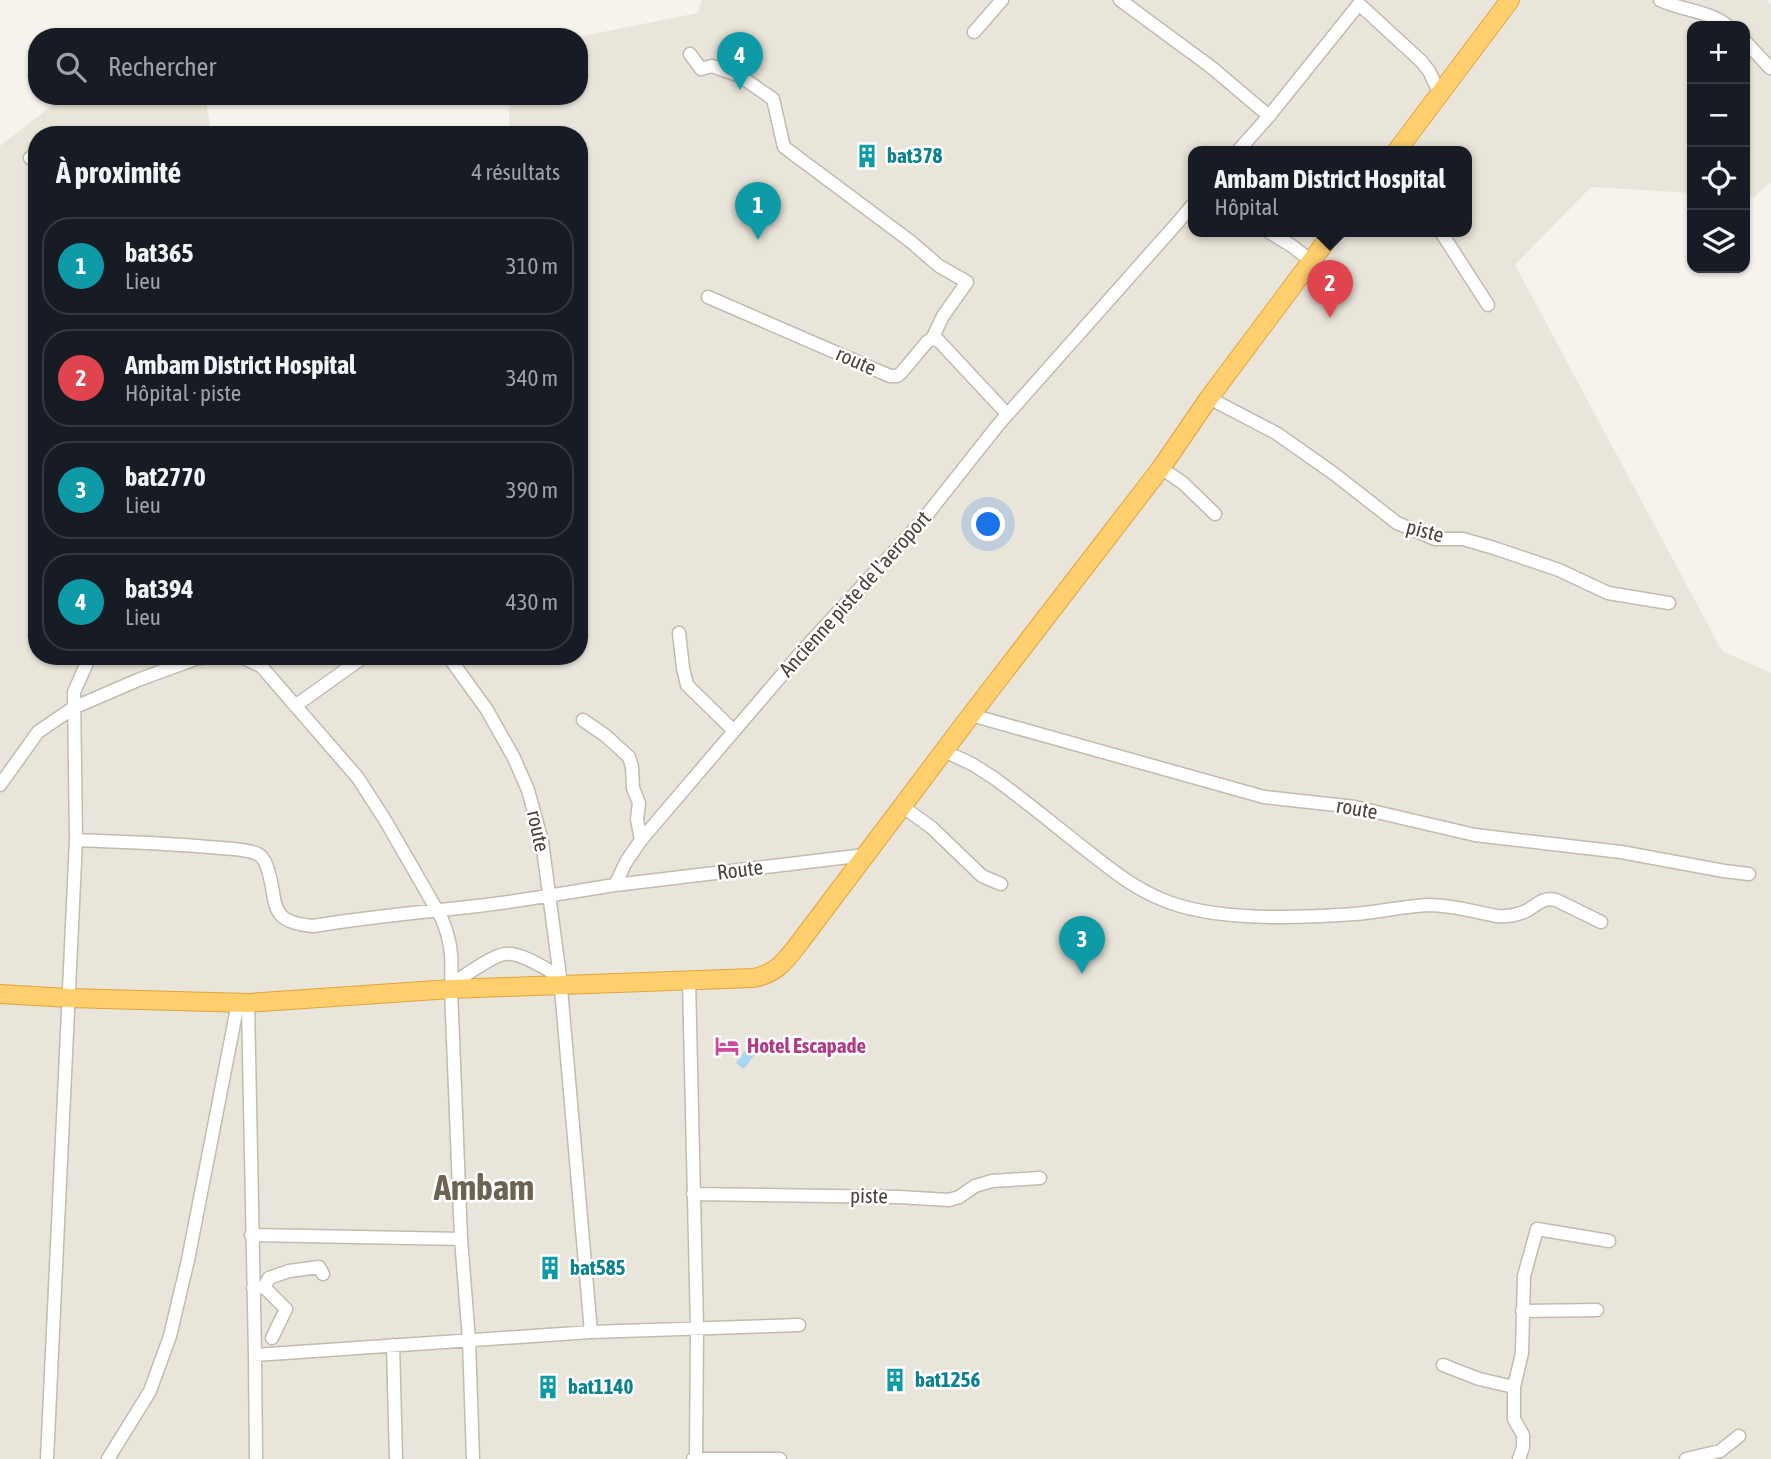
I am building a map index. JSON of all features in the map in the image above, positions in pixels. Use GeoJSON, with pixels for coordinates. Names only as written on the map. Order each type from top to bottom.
{"type":"FeatureCollection","features":[{"type":"Feature","properties":{"kind":"highway"},"geometry":{"type":"LineString","coordinates":[[1401,146],[1510,0]]}},
{"type":"Feature","properties":{"kind":"highway"},"geometry":{"type":"LineString","coordinates":[[0,994],[243,1003],[451,986],[767,976],[776,970],[800,942],[1161,468],[1209,398],[1329,237]]}},
{"type":"Feature","properties":{"kind":"street"},"geometry":{"type":"LineString","coordinates":[[1120,0],[1211,67],[1269,116]]}},
{"type":"Feature","properties":{"kind":"street"},"geometry":{"type":"LineString","coordinates":[[1660,0],[1711,15],[1720,21]]}},
{"type":"Feature","properties":{"kind":"street"},"geometry":{"type":"LineString","coordinates":[[974,32],[997,1]]}},
{"type":"Feature","properties":{"kind":"street"},"geometry":{"type":"LineString","coordinates":[[1242,146],[1269,116],[1357,2],[1421,61],[1440,94]]}},
{"type":"Feature","properties":{"kind":"street"},"geometry":{"type":"LineString","coordinates":[[1750,46],[1770,68]]}},
{"type":"Feature","properties":{"kind":"street"},"geometry":{"type":"LineString","coordinates":[[690,54],[701,69],[712,66],[740,76],[773,99],[784,147],[939,265],[967,282],[943,316],[932,340],[938,341],[1007,414]]}},
{"type":"Feature","properties":{"kind":"street","name":"Ancienne piste de l'aeroport"},"geometry":{"type":"LineString","coordinates":[[615,885],[641,840],[804,649],[922,521],[1007,414],[1188,210]]}},
{"type":"Feature","properties":{"kind":"street"},"geometry":{"type":"LineString","coordinates":[[1277,237],[1311,261]]}},
{"type":"Feature","properties":{"kind":"street"},"geometry":{"type":"LineString","coordinates":[[1444,237],[1489,305]]}},
{"type":"Feature","properties":{"kind":"street","name":"route"},"geometry":{"type":"LineString","coordinates":[[708,297],[890,376],[901,373],[923,346],[932,340]]}},
{"type":"Feature","properties":{"kind":"street","name":"piste"},"geometry":{"type":"LineString","coordinates":[[1209,398],[1276,433],[1333,473],[1396,523],[1435,538],[1463,539],[1494,548],[1559,570],[1608,593],[1669,603]]}},
{"type":"Feature","properties":{"kind":"street"},"geometry":{"type":"LineString","coordinates":[[1161,468],[1183,483],[1215,514]]}},
{"type":"Feature","properties":{"kind":"street"},"geometry":{"type":"LineString","coordinates":[[680,633],[687,685],[734,731]]}},
{"type":"Feature","properties":{"kind":"street"},"geometry":{"type":"LineString","coordinates":[[47,1459],[76,840],[73,709],[74,692],[86,665]]}},
{"type":"Feature","properties":{"kind":"street"},"geometry":{"type":"LineString","coordinates":[[1,781],[45,726],[73,709],[175,665]]}},
{"type":"Feature","properties":{"kind":"street"},"geometry":{"type":"LineString","coordinates":[[266,665],[295,706],[358,779],[385,820],[449,934],[473,1459]]}},
{"type":"Feature","properties":{"kind":"street"},"geometry":{"type":"LineString","coordinates":[[295,706],[352,665]]}},
{"type":"Feature","properties":{"kind":"street","name":"route"},"geometry":{"type":"LineString","coordinates":[[454,665],[502,734],[522,775],[542,841],[561,981],[591,1332]]}},
{"type":"Feature","properties":{"kind":"street","name":"route"},"geometry":{"type":"LineString","coordinates":[[971,715],[1264,797],[1355,807],[1475,835],[1621,852],[1749,874]]}},
{"type":"Feature","properties":{"kind":"street"},"geometry":{"type":"LineString","coordinates":[[583,720],[629,757],[633,788],[639,803],[637,819],[641,840]]}},
{"type":"Feature","properties":{"kind":"street"},"geometry":{"type":"LineString","coordinates":[[944,751],[994,778],[1126,881],[1163,901],[1189,909],[1227,915],[1279,916],[1357,914],[1441,905],[1499,917],[1520,913],[1549,898],[1601,922]]}},
{"type":"Feature","properties":{"kind":"street"},"geometry":{"type":"LineString","coordinates":[[903,807],[931,827],[982,876],[1001,884]]}},
{"type":"Feature","properties":{"kind":"street"},"geometry":{"type":"LineString","coordinates":[[76,840],[210,847],[243,850],[260,855],[266,863],[278,913],[287,921],[298,925],[313,926],[477,906],[615,885]]}},
{"type":"Feature","properties":{"kind":"street","name":"Route"},"geometry":{"type":"LineString","coordinates":[[615,885],[865,855]]}},
{"type":"Feature","properties":{"kind":"street"},"geometry":{"type":"LineString","coordinates":[[451,986],[495,956],[504,954],[530,961],[561,981]]}},
{"type":"Feature","properties":{"kind":"street"},"geometry":{"type":"LineString","coordinates":[[689,980],[697,1328],[695,1459],[780,1459]]}},
{"type":"Feature","properties":{"kind":"street"},"geometry":{"type":"LineString","coordinates":[[243,1003],[251,1235],[259,1287],[255,1354],[256,1459]]}},
{"type":"Feature","properties":{"kind":"street"},"geometry":{"type":"LineString","coordinates":[[108,1459],[150,1391],[170,1336],[243,1003]]}},
{"type":"Feature","properties":{"kind":"street","name":"piste"},"geometry":{"type":"LineString","coordinates":[[693,1194],[949,1200],[983,1183],[1040,1178]]}},
{"type":"Feature","properties":{"kind":"street"},"geometry":{"type":"LineString","coordinates":[[1519,1459],[1523,1435],[1514,1419],[1514,1387],[1522,1353],[1524,1276],[1537,1228],[1609,1241]]}},
{"type":"Feature","properties":{"kind":"street"},"geometry":{"type":"LineString","coordinates":[[251,1235],[461,1240]]}},
{"type":"Feature","properties":{"kind":"street"},"geometry":{"type":"LineString","coordinates":[[259,1287],[269,1278],[289,1271],[319,1267],[323,1274]]}},
{"type":"Feature","properties":{"kind":"street"},"geometry":{"type":"LineString","coordinates":[[259,1287],[286,1308],[272,1338]]}},
{"type":"Feature","properties":{"kind":"street"},"geometry":{"type":"LineString","coordinates":[[1522,1311],[1597,1310]]}},
{"type":"Feature","properties":{"kind":"street"},"geometry":{"type":"LineString","coordinates":[[255,1354],[591,1332],[799,1325]]}},
{"type":"Feature","properties":{"kind":"street"},"geometry":{"type":"LineString","coordinates":[[393,1345],[396,1459]]}},
{"type":"Feature","properties":{"kind":"street"},"geometry":{"type":"LineString","coordinates":[[1443,1365],[1479,1379],[1514,1387]]}},
{"type":"Feature","properties":{"kind":"street"},"geometry":{"type":"LineString","coordinates":[[1686,1459],[1720,1451],[1739,1436]]}},
{"type":"Feature","properties":{"kind":"shaded area"},"geometry":{"type":"Polygon","coordinates":[[[702,0],[1767,0],[1771,5],[1771,182],[1754,197],[1750,197],[1750,21],[1687,21],[1687,193],[1591,187],[1515,265],[1722,651],[1771,673],[1771,1459],[0,1459],[0,146],[52,105],[207,105],[210,126],[28,126],[28,665],[588,665],[588,126],[510,126],[508,105],[588,105],[588,35],[698,13],[702,0]]]}},
{"type":"Feature","properties":{"kind":"water"},"geometry":{"type":"Polygon","coordinates":[[[750,1044],[758,1050],[744,1069],[736,1063],[750,1044]]]}},
{"type":"Feature","properties":{"kind":"place","name":"bat394"},"geometry":{"type":"Point","coordinates":[740,90]}},
{"type":"Feature","properties":{"kind":"place","name":"bat378"},"geometry":{"type":"Point","coordinates":[867,156]}},
{"type":"Feature","properties":{"kind":"place","name":"bat365"},"geometry":{"type":"Point","coordinates":[758,240]}},
{"type":"Feature","properties":{"kind":"place","name":"Ambam District Hospital"},"geometry":{"type":"Point","coordinates":[1330,318]}},
{"type":"Feature","properties":{"kind":"place","name":"bat2770"},"geometry":{"type":"Point","coordinates":[1082,974]}},
{"type":"Feature","properties":{"kind":"place","name":"Hotel Escapade"},"geometry":{"type":"Point","coordinates":[727,1046]}},
{"type":"Feature","properties":{"kind":"place","name":"bat585"},"geometry":{"type":"Point","coordinates":[550,1268]}},
{"type":"Feature","properties":{"kind":"place","name":"bat1256"},"geometry":{"type":"Point","coordinates":[895,1380]}},
{"type":"Feature","properties":{"kind":"place","name":"bat1140"},"geometry":{"type":"Point","coordinates":[548,1387]}},
{"type":"Feature","properties":{"kind":"district","name":"Ambam"},"geometry":{"type":"Point","coordinates":[484,1188]}}]}
